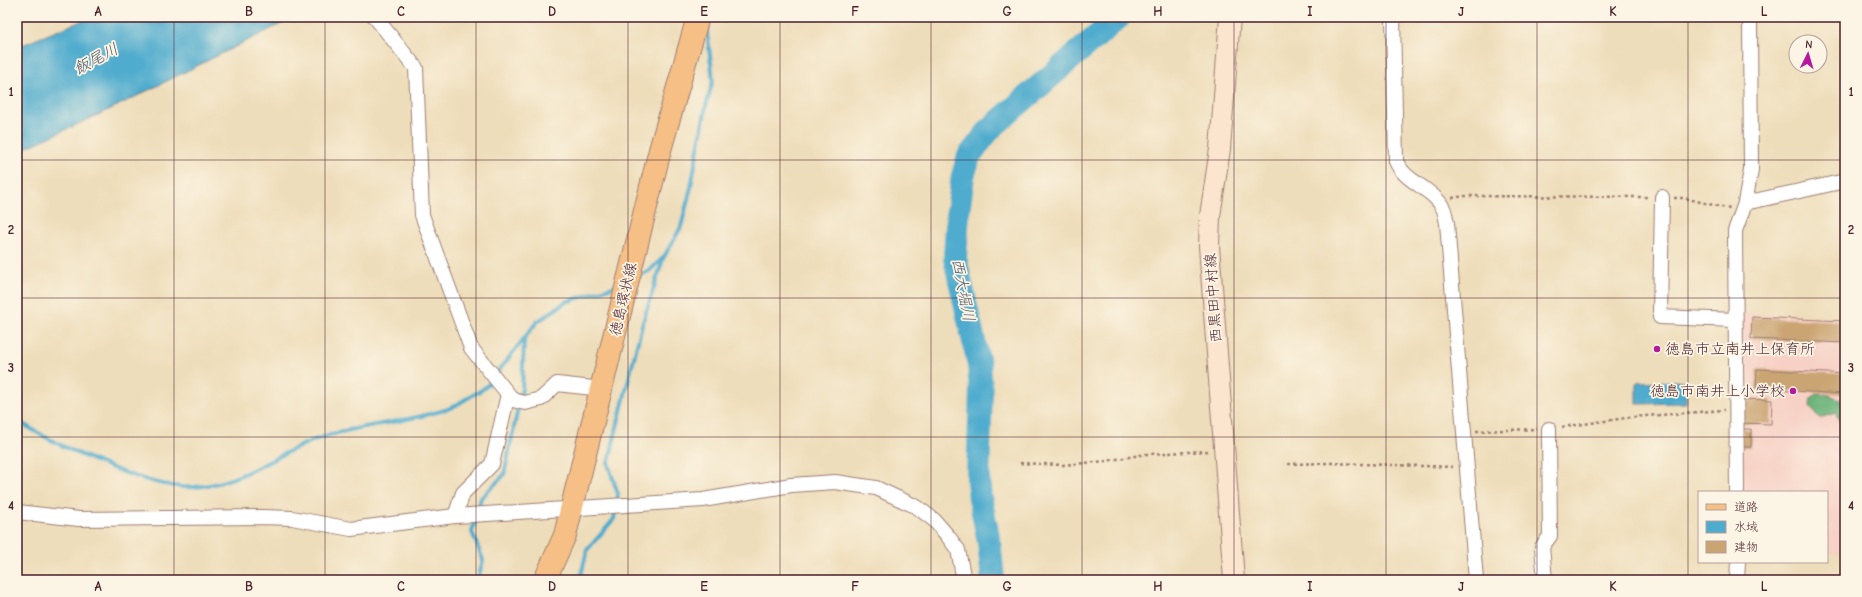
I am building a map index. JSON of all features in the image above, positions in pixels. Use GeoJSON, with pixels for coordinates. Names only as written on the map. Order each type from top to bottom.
{"type":"FeatureCollection","features":[{"type":"Feature","properties":{"kind":"main road","name":"徳島環状線"},"geometry":{"type":"LineString","coordinates":[[544,580],[565,535],[660,150],[698,17]]}},
{"type":"Feature","properties":{"kind":"main road","name":"西黒田中村線"},"geometry":{"type":"LineString","coordinates":[[1230,17],[1220,149],[1210,216],[1209,246],[1234,580]]}},
{"type":"Feature","properties":{"kind":"street"},"geometry":{"type":"LineString","coordinates":[[375,17],[416,68],[422,215],[471,348],[513,397],[542,399],[557,384],[602,389]]}},
{"type":"Feature","properties":{"kind":"street"},"geometry":{"type":"LineString","coordinates":[[1393,17],[1396,161],[1399,168],[1443,208],[1447,223],[1476,580]]}},
{"type":"Feature","properties":{"kind":"street"},"geometry":{"type":"LineString","coordinates":[[1737,491],[1735,231],[1744,208],[1751,170],[1750,17]]}},
{"type":"Feature","properties":{"kind":"street"},"geometry":{"type":"LineString","coordinates":[[1744,208],[1845,181]]}},
{"type":"Feature","properties":{"kind":"street"},"geometry":{"type":"LineString","coordinates":[[1662,198],[1660,317],[1736,320]]}},
{"type":"Feature","properties":{"kind":"street"},"geometry":{"type":"LineString","coordinates":[[455,516],[463,493],[492,464],[513,397]]}},
{"type":"Feature","properties":{"kind":"street"},"geometry":{"type":"LineString","coordinates":[[1545,580],[1542,547],[1550,536],[1549,429]]}},
{"type":"Feature","properties":{"kind":"street"},"geometry":{"type":"LineString","coordinates":[[17,512],[79,519],[292,518],[351,529],[477,514],[703,500],[798,485],[835,482],[876,488],[917,507],[934,520],[958,550],[964,580]]}},
{"type":"Feature","properties":{"kind":"street"},"geometry":{"type":"LineString","coordinates":[[1737,580],[1738,563]]}},
{"type":"Feature","properties":{"kind":"path"},"geometry":{"type":"LineString","coordinates":[[1437,201],[1465,196],[1684,198],[1744,208]]}},
{"type":"Feature","properties":{"kind":"path"},"geometry":{"type":"LineString","coordinates":[[1465,432],[1549,429],[1634,417],[1736,409]]}},
{"type":"Feature","properties":{"kind":"path"},"geometry":{"type":"LineString","coordinates":[[1020,463],[1063,465],[1106,461],[1147,454],[1225,450]]}},
{"type":"Feature","properties":{"kind":"path"},"geometry":{"type":"LineString","coordinates":[[1288,464],[1330,463],[1467,467]]}},
{"type":"Feature","properties":{"kind":"shaded area","name":"徳島市南井上小学校"},"geometry":{"type":"Polygon","coordinates":[[[1740,313],[1845,318],[1845,554],[1828,553],[1828,491],[1741,491],[1740,313]]]}},
{"type":"Feature","properties":{"kind":"green space"},"geometry":{"type":"Polygon","coordinates":[[[1817,394],[1830,395],[1845,402],[1845,414],[1839,420],[1836,413],[1819,418],[1810,406],[1811,398],[1817,394]]]}},
{"type":"Feature","properties":{"kind":"water","name":"飯尾川"},"geometry":{"type":"Polygon","coordinates":[[[91,17],[295,17],[113,108],[17,152],[17,47],[91,17]]]}},
{"type":"Feature","properties":{"kind":"water"},"geometry":{"type":"Polygon","coordinates":[[[1686,381],[1686,403],[1637,404],[1637,382],[1686,381]]]}},
{"type":"Feature","properties":{"kind":"building"},"geometry":{"type":"Polygon","coordinates":[[[1752,317],[1845,321],[1845,343],[1751,339],[1752,317]]]}},
{"type":"Feature","properties":{"kind":"building"},"geometry":{"type":"Polygon","coordinates":[[[1757,369],[1845,374],[1845,394],[1756,389],[1757,369]]]}},
{"type":"Feature","properties":{"kind":"building"},"geometry":{"type":"Polygon","coordinates":[[[1740,399],[1772,400],[1771,424],[1739,423],[1740,399]]]}},
{"type":"Feature","properties":{"kind":"building"},"geometry":{"type":"Polygon","coordinates":[[[1742,429],[1751,429],[1751,447],[1741,447],[1742,429]]]}},
{"type":"Feature","properties":{"kind":"waterway","name":"西大堀川"},"geometry":{"type":"LineString","coordinates":[[993,580],[989,541],[980,498],[978,479],[981,391],[979,364],[955,258],[958,212],[963,176],[969,156],[990,129],[1119,17]]}},
{"type":"Feature","properties":{"kind":"waterway"},"geometry":{"type":"LineString","coordinates":[[636,277],[649,271],[664,257],[681,227],[691,187],[706,106],[713,80],[706,23]]}},
{"type":"Feature","properties":{"kind":"waterway"},"geometry":{"type":"LineString","coordinates":[[580,580],[587,550],[614,519],[618,494],[608,464],[642,325],[663,259]]}},
{"type":"Feature","properties":{"kind":"waterway"},"geometry":{"type":"LineString","coordinates":[[496,374],[537,322],[566,302],[619,285]]}},
{"type":"Feature","properties":{"kind":"waterway"},"geometry":{"type":"LineString","coordinates":[[478,580],[483,560],[472,532],[481,498],[504,475],[522,389],[524,339]]}},
{"type":"Feature","properties":{"kind":"waterway"},"geometry":{"type":"LineString","coordinates":[[17,420],[78,453],[128,474],[175,486],[194,487],[211,485],[227,480],[257,468],[317,439],[345,431],[443,411],[483,389],[492,379]]}},
{"type":"Feature","properties":{"kind":"place","name":"徳島市立南井上保育所"},"geometry":{"type":"Point","coordinates":[1657,349]}},
{"type":"Feature","properties":{"kind":"place","name":"徳島市南井上小学校"},"geometry":{"type":"Point","coordinates":[1793,391]}}]}
